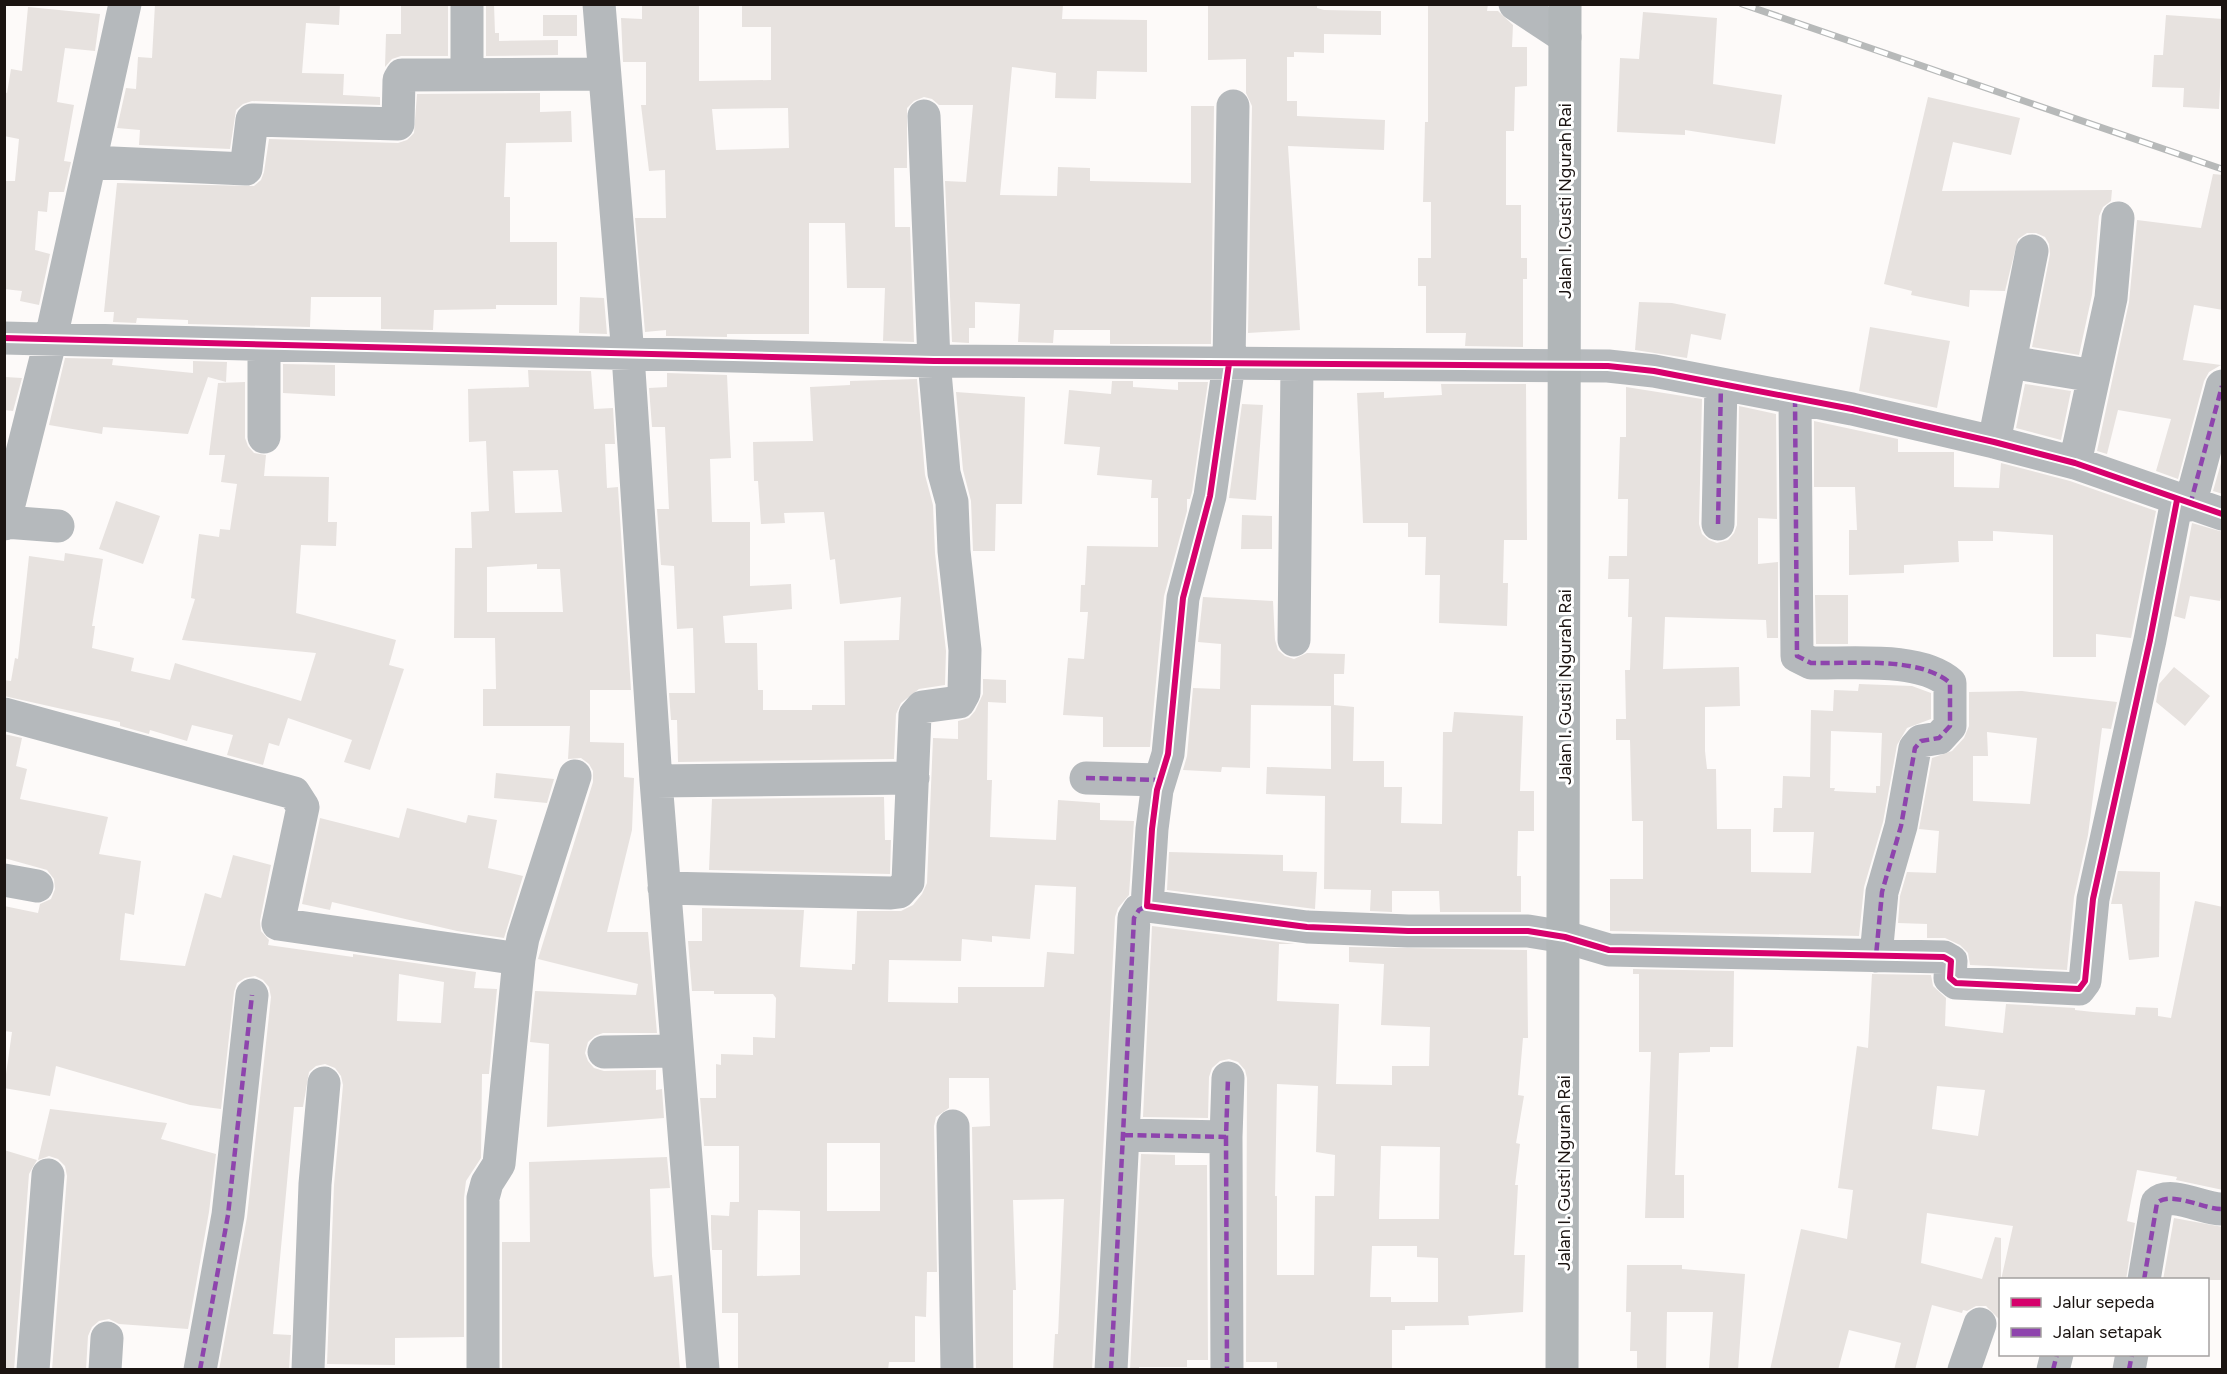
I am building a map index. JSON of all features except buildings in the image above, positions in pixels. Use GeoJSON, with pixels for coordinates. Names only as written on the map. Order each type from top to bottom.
{"type":"FeatureCollection","features":[{"type":"Feature","properties":{"kind":"highway","name":"Jalan I. Gusti Ngurah Rai"},"geometry":{"type":"LineString","coordinates":[[1562,1370],[1565,937],[1565,17]]}},
{"type":"Feature","properties":{"kind":"street"},"geometry":{"type":"LineString","coordinates":[[58,526],[5,523],[51,338],[125,4]]}},
{"type":"Feature","properties":{"kind":"street"},"geometry":{"type":"LineString","coordinates":[[467,4],[467,74]]}},
{"type":"Feature","properties":{"kind":"street"},"geometry":{"type":"LineString","coordinates":[[599,4],[628,355],[664,888],[703,1370]]}},
{"type":"Feature","properties":{"kind":"street"},"geometry":{"type":"LineString","coordinates":[[1515,4],[1565,17]]}},
{"type":"Feature","properties":{"kind":"street"},"geometry":{"type":"LineString","coordinates":[[90,162],[244,169],[248,164],[252,120],[394,125],[399,122],[400,76],[604,74]]}},
{"type":"Feature","properties":{"kind":"street"},"geometry":{"type":"LineString","coordinates":[[1147,906],[1152,829],[1160,780],[1168,754],[1183,598],[1210,496],[1229,364],[1233,106]]}},
{"type":"Feature","properties":{"kind":"street"},"geometry":{"type":"LineString","coordinates":[[664,888],[898,892],[908,882],[915,715],[922,707],[959,702],[964,693],[964,650],[954,551],[952,502],[944,472],[933,361],[924,116]]}},
{"type":"Feature","properties":{"kind":"street"},"geometry":{"type":"LineString","coordinates":[[2075,463],[2111,298],[2118,218]]}},
{"type":"Feature","properties":{"kind":"street"},"geometry":{"type":"LineString","coordinates":[[1995,442],[2032,251]]}},
{"type":"Feature","properties":{"kind":"street"},"geometry":{"type":"LineString","coordinates":[[4,338],[933,361],[1565,364],[1654,371],[1795,398],[1995,442],[2075,463],[2223,514]]}},
{"type":"Feature","properties":{"kind":"street"},"geometry":{"type":"LineString","coordinates":[[264,345],[264,437]]}},
{"type":"Feature","properties":{"kind":"street"},"geometry":{"type":"LineString","coordinates":[[2010,362],[2082,374]]}},
{"type":"Feature","properties":{"kind":"street"},"geometry":{"type":"LineString","coordinates":[[1294,640],[1297,364]]}},
{"type":"Feature","properties":{"kind":"street"},"geometry":{"type":"LineString","coordinates":[[1718,524],[1720,384]]}},
{"type":"Feature","properties":{"kind":"street"},"geometry":{"type":"LineString","coordinates":[[1111,1370],[1134,918],[1139,910],[1147,906],[1307,927],[1408,931],[1528,931],[1565,937],[1609,950],[1944,957],[1951,961],[1950,978],[1956,983],[2073,991],[2084,986],[2093,899],[2150,640],[2184,502],[2223,386]]}},
{"type":"Feature","properties":{"kind":"street"},"geometry":{"type":"LineString","coordinates":[[1795,398],[1795,644],[1797,656],[1810,663],[1908,665],[1939,673],[1950,682],[1950,726],[1939,738],[1921,741],[1914,748],[1901,825],[1882,892],[1876,956]]}},
{"type":"Feature","properties":{"kind":"street"},"geometry":{"type":"LineString","coordinates":[[4,714],[294,793],[303,807],[278,924],[519,959]]}},
{"type":"Feature","properties":{"kind":"street"},"geometry":{"type":"LineString","coordinates":[[483,1370],[483,1198],[486,1183],[499,1164],[519,959],[523,938],[575,776]]}},
{"type":"Feature","properties":{"kind":"street"},"geometry":{"type":"LineString","coordinates":[[656,781],[913,778]]}},
{"type":"Feature","properties":{"kind":"street"},"geometry":{"type":"LineString","coordinates":[[1086,778],[1160,780]]}},
{"type":"Feature","properties":{"kind":"street"},"geometry":{"type":"LineString","coordinates":[[4,880],[37,886]]}},
{"type":"Feature","properties":{"kind":"street"},"geometry":{"type":"LineString","coordinates":[[200,1370],[228,1215],[252,995]]}},
{"type":"Feature","properties":{"kind":"street"},"geometry":{"type":"LineString","coordinates":[[604,1052],[677,1051]]}},
{"type":"Feature","properties":{"kind":"street"},"geometry":{"type":"LineString","coordinates":[[1227,1370],[1228,1078]]}},
{"type":"Feature","properties":{"kind":"street"},"geometry":{"type":"LineString","coordinates":[[308,1370],[315,1184],[324,1083]]}},
{"type":"Feature","properties":{"kind":"street"},"geometry":{"type":"LineString","coordinates":[[953,1126],[957,1370]]}},
{"type":"Feature","properties":{"kind":"street"},"geometry":{"type":"LineString","coordinates":[[1124,1135],[1226,1137]]}},
{"type":"Feature","properties":{"kind":"street"},"geometry":{"type":"LineString","coordinates":[[33,1370],[48,1175]]}},
{"type":"Feature","properties":{"kind":"street"},"geometry":{"type":"LineString","coordinates":[[2144,1278],[2157,1203],[2171,1198],[2223,1209]]}},
{"type":"Feature","properties":{"kind":"street"},"geometry":{"type":"LineString","coordinates":[[1964,1370],[1980,1324]]}},
{"type":"Feature","properties":{"kind":"railway"},"geometry":{"type":"LineString","coordinates":[[1742,4],[2222,169]]}},
{"type":"Feature","properties":{"kind":"marked path"},"geometry":{"type":"LineString","coordinates":[[1718,524],[1721,384]]}},
{"type":"Feature","properties":{"kind":"marked path"},"geometry":{"type":"LineString","coordinates":[[2190,505],[2222,386]]}},
{"type":"Feature","properties":{"kind":"marked path"},"geometry":{"type":"LineString","coordinates":[[1795,398],[1797,656],[1811,663],[1903,665],[1937,674],[1950,683],[1950,726],[1939,738],[1921,741],[1915,748],[1901,826],[1882,892],[1876,956]]}},
{"type":"Feature","properties":{"kind":"marked path"},"geometry":{"type":"LineString","coordinates":[[1086,778],[1160,780]]}},
{"type":"Feature","properties":{"kind":"marked path"},"geometry":{"type":"LineString","coordinates":[[1111,1370],[1134,918],[1139,910],[1147,906]]}},
{"type":"Feature","properties":{"kind":"marked path"},"geometry":{"type":"LineString","coordinates":[[200,1370],[228,1215],[252,995]]}},
{"type":"Feature","properties":{"kind":"marked path"},"geometry":{"type":"LineString","coordinates":[[1124,1135],[1226,1137],[1228,1078]]}},
{"type":"Feature","properties":{"kind":"marked path"},"geometry":{"type":"LineString","coordinates":[[1226,1137],[1227,1370]]}},
{"type":"Feature","properties":{"kind":"marked path"},"geometry":{"type":"LineString","coordinates":[[2144,1278],[2157,1203],[2163,1200],[2179,1199],[2222,1209]]}},
{"type":"Feature","properties":{"kind":"marked path"},"geometry":{"type":"LineString","coordinates":[[2053,1370],[2056,1356]]}},
{"type":"Feature","properties":{"kind":"marked path"},"geometry":{"type":"LineString","coordinates":[[2129,1370],[2132,1356]]}},
{"type":"Feature","properties":{"kind":"cycle path"},"geometry":{"type":"LineString","coordinates":[[4,338],[934,361],[1608,366],[1654,371],[1852,409],[1994,442],[2075,463],[2222,514]]}},
{"type":"Feature","properties":{"kind":"cycle path"},"geometry":{"type":"LineString","coordinates":[[1229,364],[1210,496],[1183,598],[1168,754],[1157,790],[1152,829],[1147,906],[1307,927],[1408,931],[1528,931],[1565,937],[1609,950],[1944,957],[1951,961],[1950,978],[1956,983],[2079,989],[2085,981],[2093,899],[2150,640],[2177,500]]}}]}
